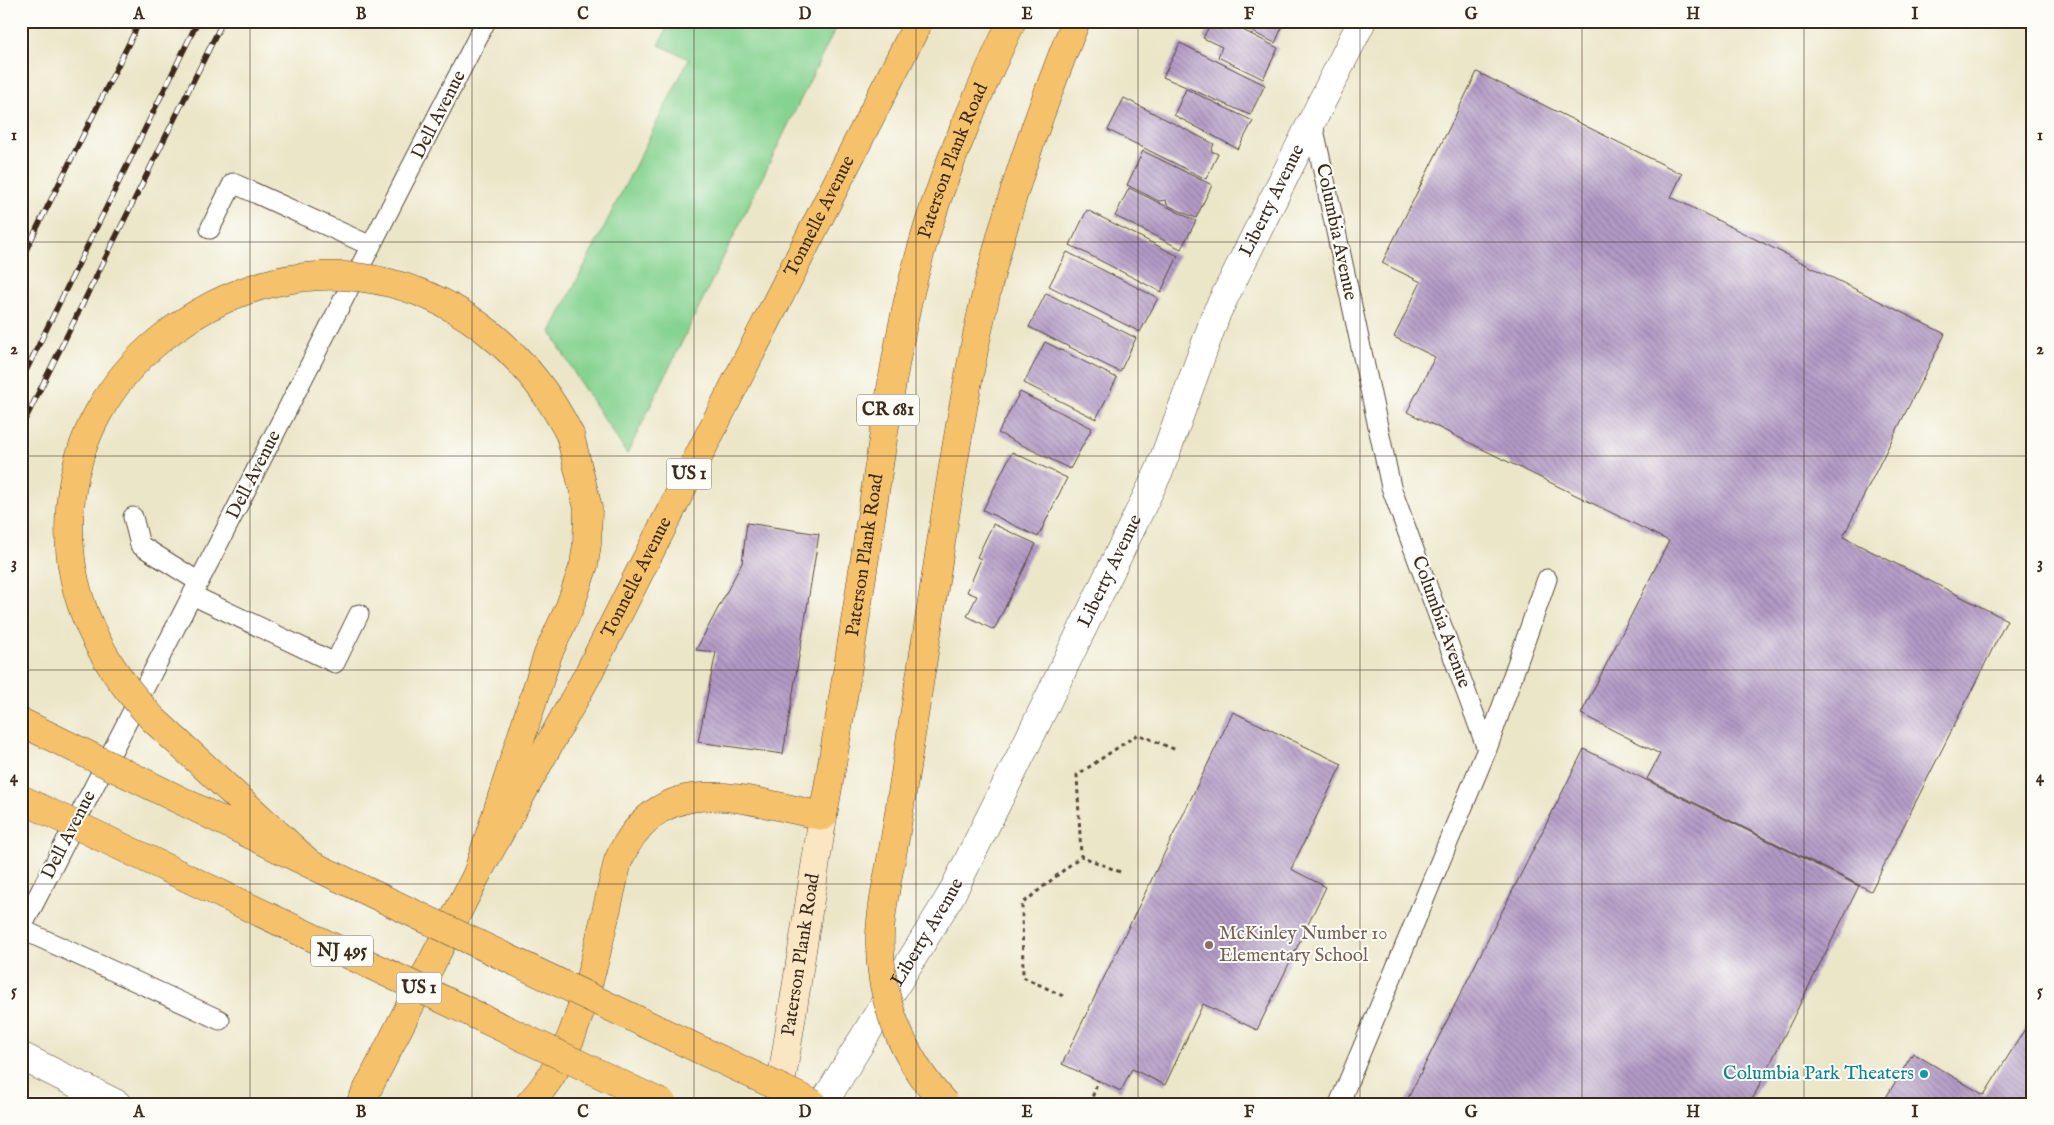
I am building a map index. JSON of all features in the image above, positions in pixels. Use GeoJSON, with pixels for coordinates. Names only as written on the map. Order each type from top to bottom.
{"type":"FeatureCollection","features":[{"type":"Feature","properties":{"kind":"main road"},"geometry":{"type":"LineString","coordinates":[[894,70],[904,21]]}},
{"type":"Feature","properties":{"kind":"main road","name":"Tonnelle Avenue"},"geometry":{"type":"LineString","coordinates":[[359,1103],[477,874],[586,678],[919,21]]}},
{"type":"Feature","properties":{"kind":"main road","name":"Paterson Plank Road"},"geometry":{"type":"LineString","coordinates":[[778,1104],[823,816],[844,697],[894,367],[907,304],[922,246],[941,188],[964,129],[1012,21]]}},
{"type":"Feature","properties":{"kind":"main road"},"geometry":{"type":"LineString","coordinates":[[945,1104],[926,1084],[899,1036],[889,1007],[880,960],[882,916],[969,377],[981,315],[1019,176],[1039,115],[1076,21]]}},
{"type":"Feature","properties":{"kind":"main road"},"geometry":{"type":"LineString","coordinates":[[310,864],[154,720],[131,696],[113,672],[91,631],[70,563],[68,524],[73,479],[85,439],[106,398],[137,358],[177,326],[217,301],[268,284],[292,279],[344,276],[382,281],[416,290],[460,311],[480,326],[532,374],[546,392],[570,435],[588,508],[584,566],[576,591],[548,654],[477,874]]}},
{"type":"Feature","properties":{"kind":"main road"},"geometry":{"type":"LineString","coordinates":[[21,722],[310,864],[814,1104]]}},
{"type":"Feature","properties":{"kind":"main road"},"geometry":{"type":"LineString","coordinates":[[529,1104],[550,1078],[574,1032],[584,1006],[618,861],[628,840],[641,824],[656,810],[672,801],[695,797],[721,796],[823,816]]}},
{"type":"Feature","properties":{"kind":"main road","name":"NJ 495"},"geometry":{"type":"LineString","coordinates":[[21,799],[663,1104]]}},
{"type":"Feature","properties":{"kind":"street","name":"Liberty Avenue"},"geometry":{"type":"LineString","coordinates":[[823,1104],[950,895],[1020,758],[1160,469],[1217,312],[1362,21]]}},
{"type":"Feature","properties":{"kind":"street"},"geometry":{"type":"LineString","coordinates":[[21,1056],[117,1104]]}},
{"type":"Feature","properties":{"kind":"lane","name":"Dell Avenue"},"geometry":{"type":"LineString","coordinates":[[21,929],[486,21]]}},
{"type":"Feature","properties":{"kind":"lane","name":"Columbia Avenue"},"geometry":{"type":"LineString","coordinates":[[1312,120],[1391,487],[1487,749]]}},
{"type":"Feature","properties":{"kind":"lane"},"geometry":{"type":"LineString","coordinates":[[210,229],[233,183],[371,246]]}},
{"type":"Feature","properties":{"kind":"lane"},"geometry":{"type":"LineString","coordinates":[[133,517],[140,545],[196,588],[335,664],[359,614]]}},
{"type":"Feature","properties":{"kind":"lane"},"geometry":{"type":"LineString","coordinates":[[1339,1104],[1487,749],[1547,579]]}},
{"type":"Feature","properties":{"kind":"lane"},"geometry":{"type":"LineString","coordinates":[[21,929],[220,1020]]}},
{"type":"Feature","properties":{"kind":"path"},"geometry":{"type":"LineString","coordinates":[[1081,856],[1077,775],[1138,734],[1176,750]]}},
{"type":"Feature","properties":{"kind":"path"},"geometry":{"type":"LineString","coordinates":[[1081,856],[1120,872]]}},
{"type":"Feature","properties":{"kind":"path"},"geometry":{"type":"LineString","coordinates":[[1063,996],[1022,977],[1022,904],[1081,856]]}},
{"type":"Feature","properties":{"kind":"path"},"geometry":{"type":"LineString","coordinates":[[1090,1104],[1098,1080]]}},
{"type":"Feature","properties":{"kind":"green space"},"geometry":{"type":"Polygon","coordinates":[[[670,21],[839,21],[627,454],[579,381],[551,332],[689,59],[659,45],[670,21]]]}},
{"type":"Feature","properties":{"kind":"building"},"geometry":{"type":"Polygon","coordinates":[[[1212,21],[1225,21],[1278,48],[1263,79],[1218,57],[1222,47],[1203,38],[1212,21]]]}},
{"type":"Feature","properties":{"kind":"building"},"geometry":{"type":"Polygon","coordinates":[[[1231,21],[1285,21],[1275,43],[1231,21]]]}},
{"type":"Feature","properties":{"kind":"building"},"geometry":{"type":"Polygon","coordinates":[[[1180,43],[1265,85],[1250,115],[1163,77],[1180,43]]]}},
{"type":"Feature","properties":{"kind":"building"},"geometry":{"type":"Polygon","coordinates":[[[1477,72],[1682,174],[1671,197],[1945,334],[1843,537],[2007,620],[1871,891],[1647,779],[1660,754],[1581,714],[1669,541],[1407,412],[1435,357],[1394,337],[1421,282],[1382,263],[1477,72]]]}},
{"type":"Feature","properties":{"kind":"building"},"geometry":{"type":"Polygon","coordinates":[[[1186,89],[1253,121],[1238,149],[1174,115],[1186,89]]]}},
{"type":"Feature","properties":{"kind":"building"},"geometry":{"type":"Polygon","coordinates":[[[1124,98],[1214,144],[1211,151],[1218,154],[1206,179],[1108,130],[1124,98]]]}},
{"type":"Feature","properties":{"kind":"building"},"geometry":{"type":"Polygon","coordinates":[[[1143,151],[1212,185],[1196,218],[1167,205],[1166,200],[1159,201],[1127,185],[1143,151]]]}},
{"type":"Feature","properties":{"kind":"building"},"geometry":{"type":"Polygon","coordinates":[[[1129,188],[1196,221],[1181,249],[1115,216],[1129,188]]]}},
{"type":"Feature","properties":{"kind":"building"},"geometry":{"type":"Polygon","coordinates":[[[1087,210],[1178,256],[1161,292],[1070,245],[1087,210]]]}},
{"type":"Feature","properties":{"kind":"building"},"geometry":{"type":"Polygon","coordinates":[[[1067,252],[1158,298],[1140,332],[1049,286],[1067,252]]]}},
{"type":"Feature","properties":{"kind":"building"},"geometry":{"type":"Polygon","coordinates":[[[1046,293],[1136,338],[1120,372],[1029,327],[1046,293]]]}},
{"type":"Feature","properties":{"kind":"building"},"geometry":{"type":"Polygon","coordinates":[[[1045,342],[1117,378],[1096,419],[1024,383],[1045,342]]]}},
{"type":"Feature","properties":{"kind":"building"},"geometry":{"type":"Polygon","coordinates":[[[1020,392],[1092,428],[1070,469],[998,433],[1020,392]]]}},
{"type":"Feature","properties":{"kind":"building"},"geometry":{"type":"Polygon","coordinates":[[[1012,452],[1067,478],[1038,537],[983,510],[1012,452]]]}},
{"type":"Feature","properties":{"kind":"building"},"geometry":{"type":"Polygon","coordinates":[[[747,523],[819,534],[783,754],[698,742],[716,652],[696,650],[742,563],[747,523]]]}},
{"type":"Feature","properties":{"kind":"building"},"geometry":{"type":"Polygon","coordinates":[[[993,524],[1036,544],[994,630],[967,616],[977,596],[967,592],[981,559],[977,557],[993,524]]]}},
{"type":"Feature","properties":{"kind":"building","name":"McKinley Number 10 Elementary School"},"geometry":{"type":"Polygon","coordinates":[[[1233,712],[1342,764],[1291,869],[1326,887],[1257,1030],[1203,1004],[1165,1085],[1132,1069],[1121,1091],[1062,1064],[1233,712]]]}},
{"type":"Feature","properties":{"kind":"building"},"geometry":{"type":"Polygon","coordinates":[[[1584,749],[1859,886],[1750,1104],[1405,1104],[1584,749]]]}},
{"type":"Feature","properties":{"kind":"building"},"geometry":{"type":"Polygon","coordinates":[[[2033,1016],[2033,1104],[1882,1104],[1913,1053],[1984,1095],[2033,1016]]]}},
{"type":"Feature","properties":{"kind":"railway"},"geometry":{"type":"LineString","coordinates":[[21,260],[140,21]]}},
{"type":"Feature","properties":{"kind":"railway"},"geometry":{"type":"LineString","coordinates":[[21,381],[198,21]]}},
{"type":"Feature","properties":{"kind":"railway"},"geometry":{"type":"LineString","coordinates":[[21,428],[223,21]]}},
{"type":"Feature","properties":{"kind":"place","name":"McKinley Number 10 Elementary School"},"geometry":{"type":"Point","coordinates":[1209,945]}},
{"type":"Feature","properties":{"kind":"place","name":"Columbia Park Theaters"},"geometry":{"type":"Point","coordinates":[1924,1074]}}]}
